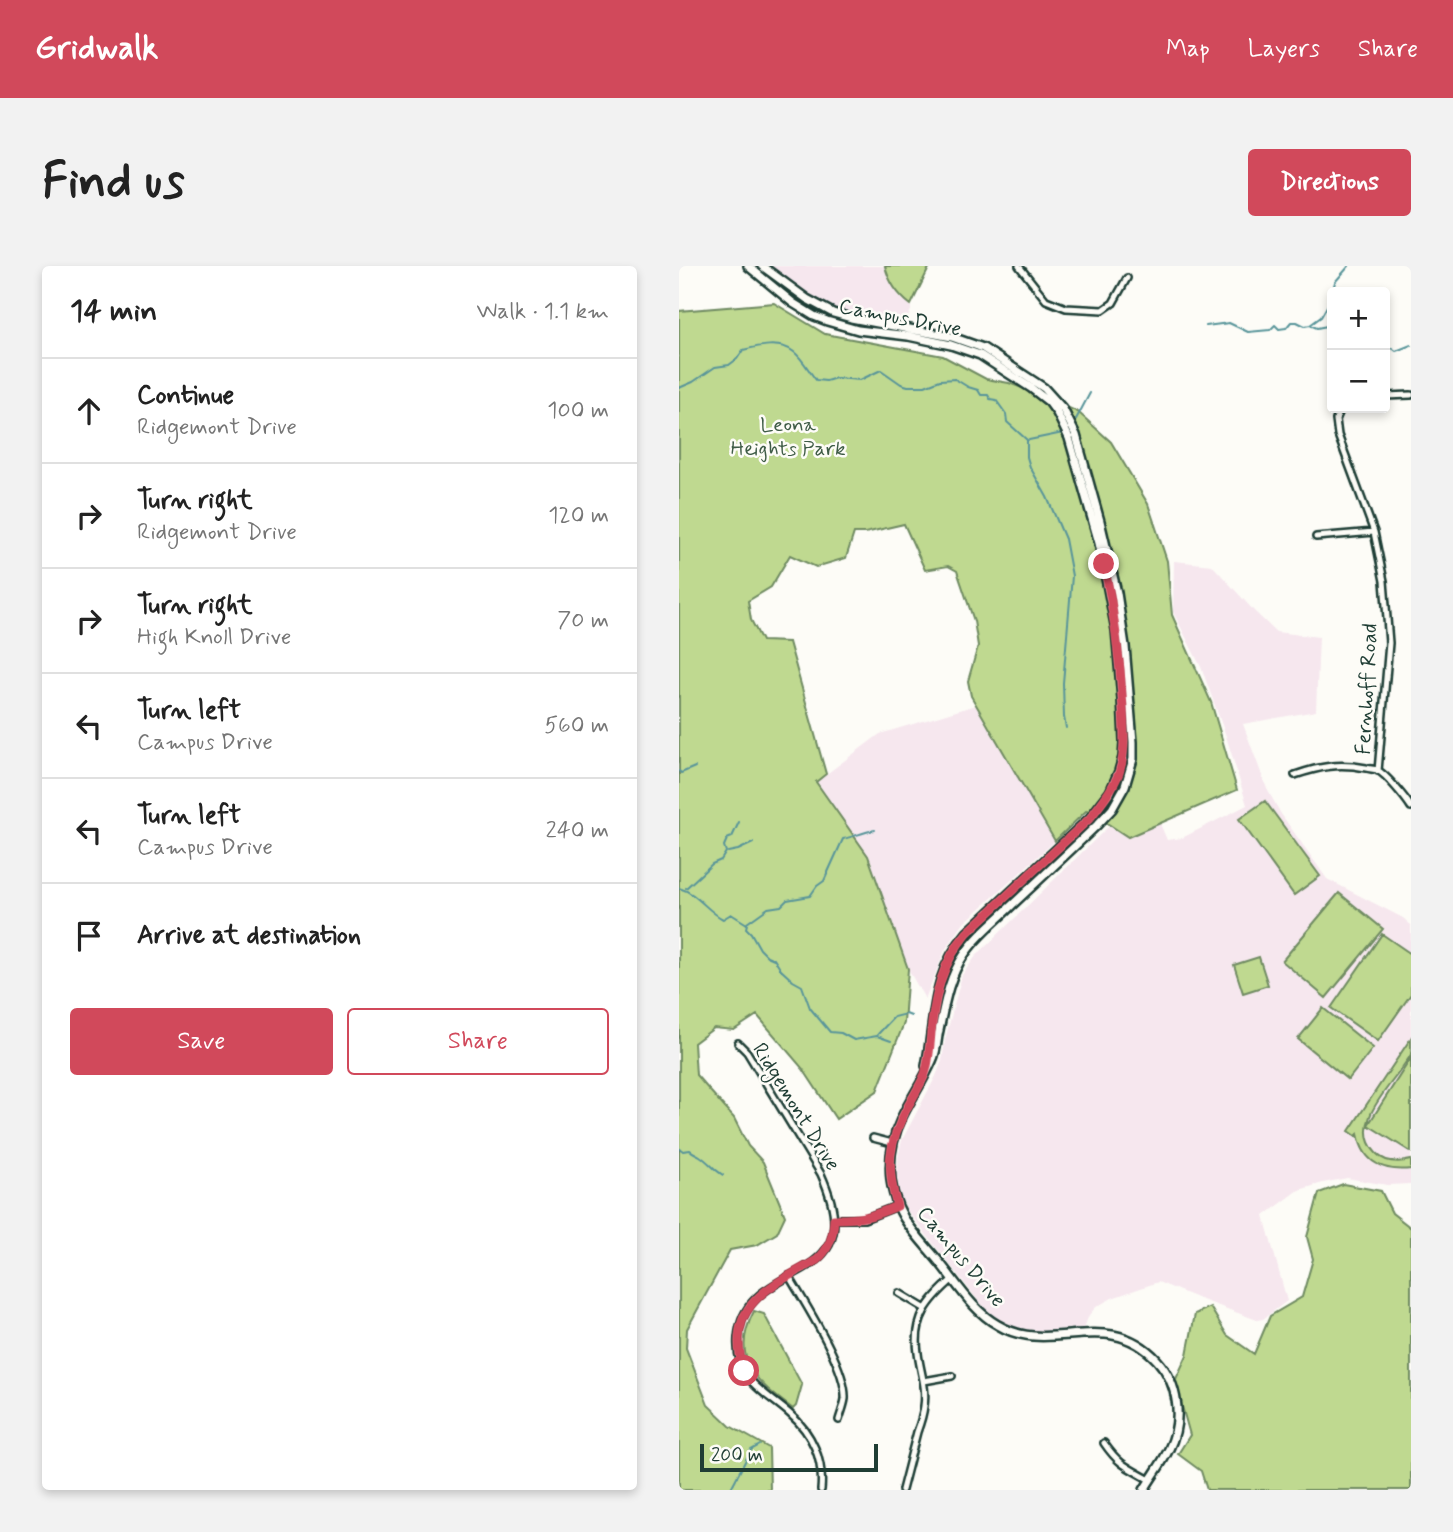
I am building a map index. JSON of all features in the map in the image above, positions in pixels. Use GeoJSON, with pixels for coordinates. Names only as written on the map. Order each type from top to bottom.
{"type":"FeatureCollection","features":[{"type":"Feature","properties":{"kind":"street","name":"Campus Drive"},"geometry":{"type":"LineString","coordinates":[[748,266],[793,303],[814,316],[849,328],[908,336],[967,349],[1042,391]]}},
{"type":"Feature","properties":{"kind":"street","name":"Campus Drive"},"geometry":{"type":"LineString","coordinates":[[762,266],[807,299],[833,313],[952,337],[983,348],[1042,391],[1065,426],[1080,463],[1117,630],[1124,741],[1119,771],[1110,792],[1090,818],[956,946],[944,969],[935,999],[925,1074],[903,1115],[892,1143],[890,1177],[897,1206],[915,1232],[988,1319],[1008,1331],[1033,1337],[1093,1332],[1123,1337],[1146,1350],[1157,1361],[1165,1371],[1175,1396],[1176,1431],[1165,1457],[1144,1490]]}},
{"type":"Feature","properties":{"kind":"street"},"geometry":{"type":"LineString","coordinates":[[1019,266],[1046,300],[1066,308],[1103,310],[1113,303],[1127,278]]}},
{"type":"Feature","properties":{"kind":"street"},"geometry":{"type":"LineString","coordinates":[[1390,396],[1411,395]]}},
{"type":"Feature","properties":{"kind":"street","name":"Fernhoff Road"},"geometry":{"type":"LineString","coordinates":[[1339,413],[1336,420],[1338,435],[1374,532],[1384,581],[1389,643],[1378,771]]}},
{"type":"Feature","properties":{"kind":"street"},"geometry":{"type":"LineString","coordinates":[[1316,537],[1374,532]]}},
{"type":"Feature","properties":{"kind":"street"},"geometry":{"type":"LineString","coordinates":[[1295,775],[1332,765],[1356,766],[1378,771],[1411,807]]}},
{"type":"Feature","properties":{"kind":"street","name":"Ridgemont Drive"},"geometry":{"type":"LineString","coordinates":[[737,1043],[747,1052],[821,1174],[830,1194],[834,1219],[832,1239],[823,1255],[762,1293],[744,1315],[738,1339],[744,1371],[753,1384],[793,1417],[808,1435],[819,1457],[821,1490]]}},
{"type":"Feature","properties":{"kind":"street"},"geometry":{"type":"LineString","coordinates":[[873,1138],[892,1143]]}},
{"type":"Feature","properties":{"kind":"street"},"geometry":{"type":"LineString","coordinates":[[834,1219],[864,1219],[897,1206]]}},
{"type":"Feature","properties":{"kind":"street"},"geometry":{"type":"LineString","coordinates":[[789,1276],[840,1371],[845,1398],[839,1420]]}},
{"type":"Feature","properties":{"kind":"street"},"geometry":{"type":"LineString","coordinates":[[902,1490],[924,1405],[918,1334],[924,1308],[953,1279]]}},
{"type":"Feature","properties":{"kind":"street"},"geometry":{"type":"LineString","coordinates":[[899,1293],[924,1308]]}},
{"type":"Feature","properties":{"kind":"street"},"geometry":{"type":"LineString","coordinates":[[924,1381],[952,1376]]}},
{"type":"Feature","properties":{"kind":"street"},"geometry":{"type":"LineString","coordinates":[[1104,1443],[1122,1465],[1150,1480]]}},
{"type":"Feature","properties":{"kind":"shaded area"},"geometry":{"type":"Polygon","coordinates":[[[767,266],[885,266],[893,286],[900,297],[911,305],[911,310],[906,323],[860,318],[827,309],[813,302],[767,266]]]}},
{"type":"Feature","properties":{"kind":"shaded area"},"geometry":{"type":"Polygon","coordinates":[[[1174,561],[1212,565],[1276,632],[1319,637],[1316,711],[1243,724],[1267,789],[1281,814],[1327,879],[1403,918],[1411,925],[1411,1184],[1387,1185],[1347,1178],[1323,1183],[1299,1190],[1264,1216],[1287,1301],[1263,1319],[1257,1320],[1158,1282],[1112,1298],[1096,1307],[1089,1315],[1084,1328],[1033,1332],[1017,1329],[1001,1324],[991,1317],[906,1209],[897,1177],[898,1157],[902,1140],[942,1061],[962,975],[976,956],[1109,826],[1127,805],[1152,723],[1161,826],[1167,840],[1182,838],[1247,805],[1201,667],[1173,612],[1174,561]]]}},
{"type":"Feature","properties":{"kind":"shaded area"},"geometry":{"type":"Polygon","coordinates":[[[976,705],[1055,841],[964,923],[945,950],[925,999],[908,969],[868,856],[816,782],[880,734],[976,705]]]}},
{"type":"Feature","properties":{"kind":"green space"},"geometry":{"type":"Polygon","coordinates":[[[885,266],[930,266],[911,305],[895,288],[885,266]]]}},
{"type":"Feature","properties":{"kind":"green space","name":"Leona Heights Park"},"geometry":{"type":"Polygon","coordinates":[[[774,303],[825,334],[943,356],[986,379],[1009,383],[1038,394],[1078,412],[1111,442],[1148,504],[1167,561],[1172,615],[1211,702],[1237,790],[1128,837],[1087,810],[1055,841],[971,696],[968,681],[978,646],[974,621],[957,571],[948,566],[925,570],[904,524],[854,533],[846,558],[816,567],[790,555],[771,587],[748,601],[751,620],[762,641],[789,642],[826,774],[816,782],[868,856],[908,969],[904,1023],[877,1091],[836,1119],[803,1069],[757,1015],[734,1030],[714,1028],[694,1043],[696,1075],[734,1118],[748,1146],[763,1162],[785,1216],[777,1233],[757,1245],[730,1250],[687,1329],[686,1348],[708,1405],[730,1426],[769,1448],[770,1490],[679,1490],[679,311],[774,303]]]}},
{"type":"Feature","properties":{"kind":"green space"},"geometry":{"type":"Polygon","coordinates":[[[1265,801],[1320,876],[1294,895],[1239,819],[1265,801]]]}},
{"type":"Feature","properties":{"kind":"green space"},"geometry":{"type":"Polygon","coordinates":[[[1339,893],[1383,929],[1326,998],[1282,961],[1339,893]]]}},
{"type":"Feature","properties":{"kind":"green space"},"geometry":{"type":"Polygon","coordinates":[[[1382,934],[1411,954],[1411,994],[1378,1041],[1331,1008],[1382,934]]]}},
{"type":"Feature","properties":{"kind":"green space"},"geometry":{"type":"Polygon","coordinates":[[[1259,957],[1268,985],[1243,993],[1234,965],[1259,957]]]}},
{"type":"Feature","properties":{"kind":"green space"},"geometry":{"type":"Polygon","coordinates":[[[1323,1008],[1373,1048],[1348,1080],[1298,1039],[1323,1008]]]}},
{"type":"Feature","properties":{"kind":"green space"},"geometry":{"type":"Polygon","coordinates":[[[1411,1038],[1411,1054],[1373,1109],[1367,1132],[1369,1143],[1383,1159],[1401,1162],[1411,1160],[1411,1169],[1401,1170],[1376,1164],[1365,1152],[1358,1134],[1356,1136],[1349,1131],[1411,1038]]]}},
{"type":"Feature","properties":{"kind":"green space"},"geometry":{"type":"Polygon","coordinates":[[[1411,1058],[1411,1152],[1368,1125],[1411,1058]]]}},
{"type":"Feature","properties":{"kind":"green space"},"geometry":{"type":"Polygon","coordinates":[[[1343,1184],[1381,1191],[1392,1213],[1411,1228],[1411,1490],[1207,1490],[1201,1471],[1178,1454],[1190,1435],[1175,1381],[1187,1355],[1195,1314],[1210,1307],[1227,1335],[1254,1354],[1270,1316],[1302,1297],[1313,1259],[1307,1237],[1319,1193],[1343,1184]]]}},
{"type":"Feature","properties":{"kind":"green space"},"geometry":{"type":"Polygon","coordinates":[[[754,1311],[764,1314],[802,1385],[793,1409],[768,1389],[750,1368],[744,1343],[754,1311]]]}},
{"type":"Feature","properties":{"kind":"waterway"},"geometry":{"type":"LineString","coordinates":[[1310,325],[1321,317],[1330,301],[1335,282],[1349,266]]}},
{"type":"Feature","properties":{"kind":"waterway"},"geometry":{"type":"LineString","coordinates":[[1206,326],[1229,323],[1248,332],[1270,330],[1275,325],[1279,329],[1286,328],[1291,322],[1317,328],[1327,326]]}},
{"type":"Feature","properties":{"kind":"waterway"},"geometry":{"type":"LineString","coordinates":[[679,388],[715,367],[729,365],[743,350],[776,345],[794,352],[816,380],[860,380],[881,370],[908,386],[925,386],[940,380],[955,379],[978,390],[981,395],[988,395],[990,399],[996,400],[1006,414],[1007,422],[1027,440],[1030,467],[1047,497],[1065,539],[1072,576],[1063,683],[1066,728]]}},
{"type":"Feature","properties":{"kind":"waterway"},"geometry":{"type":"LineString","coordinates":[[1390,348],[1396,351],[1411,345]]}},
{"type":"Feature","properties":{"kind":"waterway"},"geometry":{"type":"LineString","coordinates":[[1074,423],[1090,393]]}},
{"type":"Feature","properties":{"kind":"waterway"},"geometry":{"type":"LineString","coordinates":[[1029,440],[1063,433]]}},
{"type":"Feature","properties":{"kind":"waterway"},"geometry":{"type":"LineString","coordinates":[[679,771],[681,773],[695,767]]}},
{"type":"Feature","properties":{"kind":"waterway"},"geometry":{"type":"LineString","coordinates":[[686,888],[712,864],[721,860],[726,852],[724,846],[727,839],[732,837],[739,822]]}},
{"type":"Feature","properties":{"kind":"waterway"},"geometry":{"type":"LineString","coordinates":[[747,923],[768,908],[781,906],[787,900],[810,896],[824,881],[843,839],[875,830]]}},
{"type":"Feature","properties":{"kind":"waterway"},"geometry":{"type":"LineString","coordinates":[[728,852],[753,843]]}},
{"type":"Feature","properties":{"kind":"waterway"},"geometry":{"type":"LineString","coordinates":[[679,888],[723,919],[731,914],[747,924],[746,928],[760,949],[774,959],[793,981],[802,986],[810,1008],[830,1032],[841,1033],[854,1040],[877,1036],[891,1041]]}},
{"type":"Feature","properties":{"kind":"waterway"},"geometry":{"type":"LineString","coordinates":[[878,1034],[894,1017],[906,1014],[911,1016]]}},
{"type":"Feature","properties":{"kind":"waterway"},"geometry":{"type":"LineString","coordinates":[[679,1148],[700,1156],[723,1175]]}},
{"type":"Feature","properties":{"kind":"waterway"},"geometry":{"type":"LineString","coordinates":[[730,1490],[751,1450],[760,1445]]}},
{"type":"Feature","properties":{"kind":"route"},"geometry":{"type":"LineString","coordinates":[[744,1371],[739,1355],[740,1326],[744,1315],[762,1293],[823,1255],[832,1239],[834,1219],[864,1219],[897,1206],[890,1177],[892,1143],[896,1129],[925,1074],[935,999],[944,969],[956,946],[1090,818],[1116,780],[1123,757],[1122,700],[1117,630],[1104,564]]}}]}
